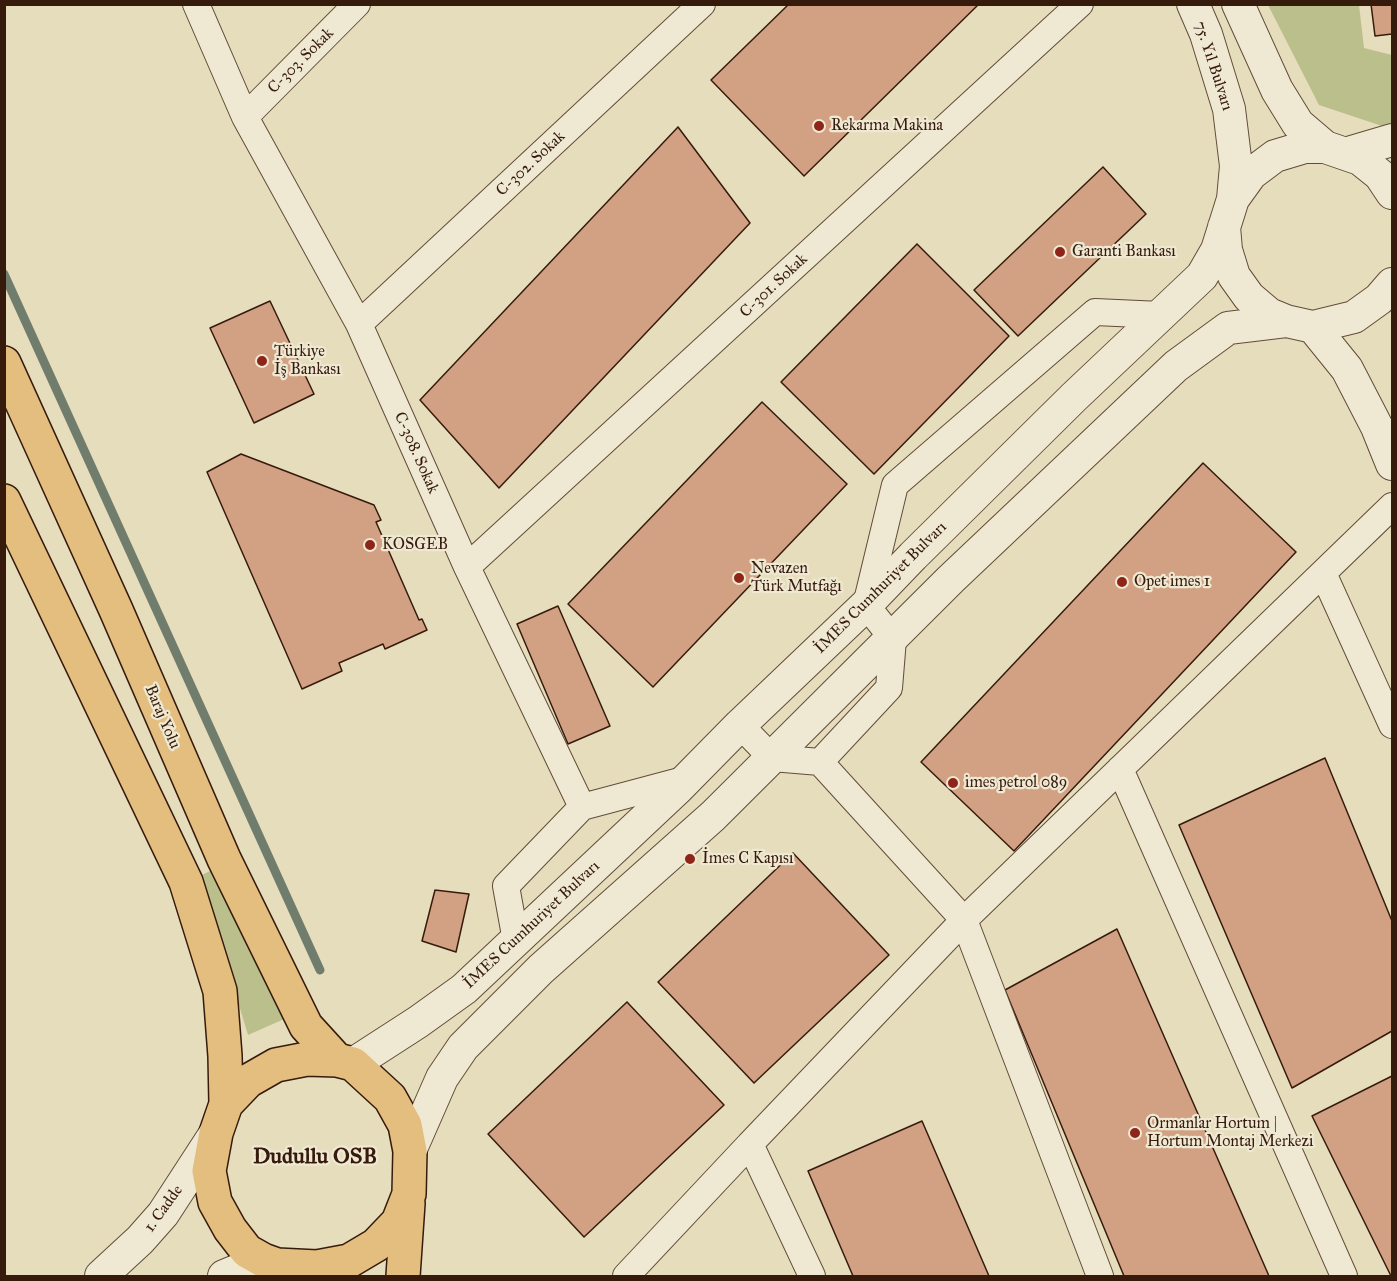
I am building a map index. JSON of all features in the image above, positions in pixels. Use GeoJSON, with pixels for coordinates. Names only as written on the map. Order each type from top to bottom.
{"type":"FeatureCollection","features":[{"type":"Feature","properties":{"kind":"main road","name":"Baraj Yolu"},"geometry":{"type":"LineString","coordinates":[[4,363],[116,610],[224,859],[306,1026],[345,1062]]}},
{"type":"Feature","properties":{"kind":"main road"},"geometry":{"type":"LineString","coordinates":[[4,501],[186,882],[220,991],[225,1056],[221,1119],[209,1172],[215,1202],[230,1229],[246,1251],[274,1267],[317,1267],[348,1261],[376,1245],[398,1222],[409,1194]]}},
{"type":"Feature","properties":{"kind":"main road"},"geometry":{"type":"LineString","coordinates":[[221,1119],[248,1081],[276,1065],[307,1059],[345,1062],[390,1098],[405,1125],[410,1151],[404,1276]]}},
{"type":"Feature","properties":{"kind":"street","name":"C-308. Sokak"},"geometry":{"type":"LineString","coordinates":[[196,4],[245,117],[359,324],[467,567],[582,807]]}},
{"type":"Feature","properties":{"kind":"street","name":"C-303. Sokak"},"geometry":{"type":"LineString","coordinates":[[245,117],[357,4]]}},
{"type":"Feature","properties":{"kind":"street","name":"C-302. Sokak"},"geometry":{"type":"LineString","coordinates":[[359,324],[702,4]]}},
{"type":"Feature","properties":{"kind":"street","name":"C-301. Sokak"},"geometry":{"type":"LineString","coordinates":[[467,567],[1080,4]]}},
{"type":"Feature","properties":{"kind":"street","name":"75. Yıl Bulvarı"},"geometry":{"type":"LineString","coordinates":[[1193,4],[1206,34],[1229,109],[1236,166],[1229,213]]}},
{"type":"Feature","properties":{"kind":"street"},"geometry":{"type":"LineString","coordinates":[[1238,4],[1277,90],[1298,124],[1337,150],[1360,159],[1380,175],[1392,193]]}},
{"type":"Feature","properties":{"kind":"street","name":"İMES Cumhuriyet Bulvarı"},"geometry":{"type":"LineString","coordinates":[[345,1062],[418,1023],[464,989],[687,779],[866,605],[1057,414],[1202,276],[1217,250],[1229,213],[1251,174],[1275,156],[1305,147],[1337,150],[1392,140]]}},
{"type":"Feature","properties":{"kind":"street"},"geometry":{"type":"LineString","coordinates":[[1229,213],[1226,250],[1234,276],[1249,297],[1269,314],[1300,324],[1347,369],[1377,427],[1392,464]]}},
{"type":"Feature","properties":{"kind":"street"},"geometry":{"type":"LineString","coordinates":[[410,1151],[442,1078],[463,1047],[541,969],[713,816],[951,579],[1176,366],[1228,327],[1300,324],[1354,317],[1379,299],[1392,284]]}},
{"type":"Feature","properties":{"kind":"street"},"geometry":{"type":"LineString","coordinates":[[820,762],[889,688],[893,639],[866,605],[895,485],[1095,312],[1161,315]]}},
{"type":"Feature","properties":{"kind":"street"},"geometry":{"type":"LineString","coordinates":[[626,1276],[963,920],[1392,506]]}},
{"type":"Feature","properties":{"kind":"street"},"geometry":{"type":"LineString","coordinates":[[1323,573],[1392,725]]}},
{"type":"Feature","properties":{"kind":"street"},"geometry":{"type":"LineString","coordinates":[[740,725],[772,758],[820,762],[963,920],[1100,1276]]}},
{"type":"Feature","properties":{"kind":"street"},"geometry":{"type":"LineString","coordinates":[[1120,769],[1344,1276]]}},
{"type":"Feature","properties":{"kind":"street"},"geometry":{"type":"LineString","coordinates":[[541,969],[516,940],[506,886],[582,807],[687,779]]}},
{"type":"Feature","properties":{"kind":"street","name":"1. Cadde"},"geometry":{"type":"LineString","coordinates":[[100,1276],[141,1240],[163,1214],[221,1119]]}},
{"type":"Feature","properties":{"kind":"street"},"geometry":{"type":"LineString","coordinates":[[750,1144],[812,1276]]}},
{"type":"Feature","properties":{"kind":"street"},"geometry":{"type":"LineString","coordinates":[[224,1276],[274,1267]]}},
{"type":"Feature","properties":{"kind":"green space"},"geometry":{"type":"Polygon","coordinates":[[[1268,5],[1359,5],[1364,48],[1392,55],[1392,122],[1385,127],[1319,105],[1268,5]]]}},
{"type":"Feature","properties":{"kind":"green space"},"geometry":{"type":"Polygon","coordinates":[[[214,869],[291,1016],[248,1035],[200,876],[214,869]]]}},
{"type":"Feature","properties":{"kind":"building"},"geometry":{"type":"Polygon","coordinates":[[[789,4],[979,4],[804,176],[711,80],[789,4]]]}},
{"type":"Feature","properties":{"kind":"building"},"geometry":{"type":"Polygon","coordinates":[[[1371,4],[1392,4],[1392,34],[1375,36],[1371,4]]]}},
{"type":"Feature","properties":{"kind":"building"},"geometry":{"type":"Polygon","coordinates":[[[678,127],[750,223],[499,488],[420,400],[678,127]]]}},
{"type":"Feature","properties":{"kind":"building","name":"Garanti Bankası"},"geometry":{"type":"Polygon","coordinates":[[[1103,167],[1146,214],[1018,336],[974,290],[1103,167]]]}},
{"type":"Feature","properties":{"kind":"building"},"geometry":{"type":"Polygon","coordinates":[[[917,244],[1009,336],[874,474],[781,382],[917,244]]]}},
{"type":"Feature","properties":{"kind":"building","name":"Türkiye İş Bankası"},"geometry":{"type":"Polygon","coordinates":[[[270,301],[314,394],[254,423],[210,328],[270,301]]]}},
{"type":"Feature","properties":{"kind":"building"},"geometry":{"type":"Polygon","coordinates":[[[762,402],[847,484],[653,687],[568,604],[762,402]]]}},
{"type":"Feature","properties":{"kind":"building"},"geometry":{"type":"Polygon","coordinates":[[[241,454],[374,505],[381,520],[376,522],[419,620],[422,619],[427,630],[385,649],[383,644],[339,663],[342,671],[302,689],[207,472],[241,454]]]}},
{"type":"Feature","properties":{"kind":"building"},"geometry":{"type":"Polygon","coordinates":[[[1203,463],[1296,552],[1014,851],[921,762],[1203,463]]]}},
{"type":"Feature","properties":{"kind":"building"},"geometry":{"type":"Polygon","coordinates":[[[558,606],[610,726],[568,744],[517,624],[558,606]]]}},
{"type":"Feature","properties":{"kind":"building"},"geometry":{"type":"Polygon","coordinates":[[[1325,758],[1392,921],[1392,1031],[1292,1088],[1179,825],[1325,758]]]}},
{"type":"Feature","properties":{"kind":"building"},"geometry":{"type":"Polygon","coordinates":[[[793,853],[889,955],[754,1083],[658,982],[793,853]]]}},
{"type":"Feature","properties":{"kind":"building"},"geometry":{"type":"Polygon","coordinates":[[[435,890],[469,894],[456,952],[422,941],[435,890]]]}},
{"type":"Feature","properties":{"kind":"building","name":"Ormanlar Hortum | Hortum Montaj Merkezi"},"geometry":{"type":"Polygon","coordinates":[[[1117,929],[1269,1276],[1124,1276],[1005,990],[1117,929]]]}},
{"type":"Feature","properties":{"kind":"building"},"geometry":{"type":"Polygon","coordinates":[[[627,1002],[724,1105],[584,1237],[488,1134],[627,1002]]]}},
{"type":"Feature","properties":{"kind":"building"},"geometry":{"type":"Polygon","coordinates":[[[1392,1076],[1392,1276],[1391,1276],[1312,1116],[1392,1076]]]}},
{"type":"Feature","properties":{"kind":"building"},"geometry":{"type":"Polygon","coordinates":[[[922,1121],[989,1276],[853,1276],[808,1171],[922,1121]]]}},
{"type":"Feature","properties":{"kind":"waterway"},"geometry":{"type":"LineString","coordinates":[[4,274],[320,970]]}},
{"type":"Feature","properties":{"kind":"place","name":"Rekarma Makina"},"geometry":{"type":"Point","coordinates":[819,126]}},
{"type":"Feature","properties":{"kind":"place","name":"Garanti Bankası"},"geometry":{"type":"Point","coordinates":[1060,252]}},
{"type":"Feature","properties":{"kind":"place","name":"Türkiye İş Bankası"},"geometry":{"type":"Point","coordinates":[262,361]}},
{"type":"Feature","properties":{"kind":"place","name":"KOSGEB"},"geometry":{"type":"Point","coordinates":[370,545]}},
{"type":"Feature","properties":{"kind":"place","name":"Nevazen Türk Mutfağı"},"geometry":{"type":"Point","coordinates":[739,578]}},
{"type":"Feature","properties":{"kind":"place","name":"Opet imes 1"},"geometry":{"type":"Point","coordinates":[1122,582]}},
{"type":"Feature","properties":{"kind":"place","name":"imes petrol 089"},"geometry":{"type":"Point","coordinates":[953,783]}},
{"type":"Feature","properties":{"kind":"place","name":"İmes C Kapısı"},"geometry":{"type":"Point","coordinates":[690,859]}},
{"type":"Feature","properties":{"kind":"place","name":"Ormanlar Hortum | Hortum Montaj Merkezi"},"geometry":{"type":"Point","coordinates":[1135,1133]}},
{"type":"Feature","properties":{"kind":"district","name":"Dudullu OSB"},"geometry":{"type":"Point","coordinates":[315,1158]}}]}
